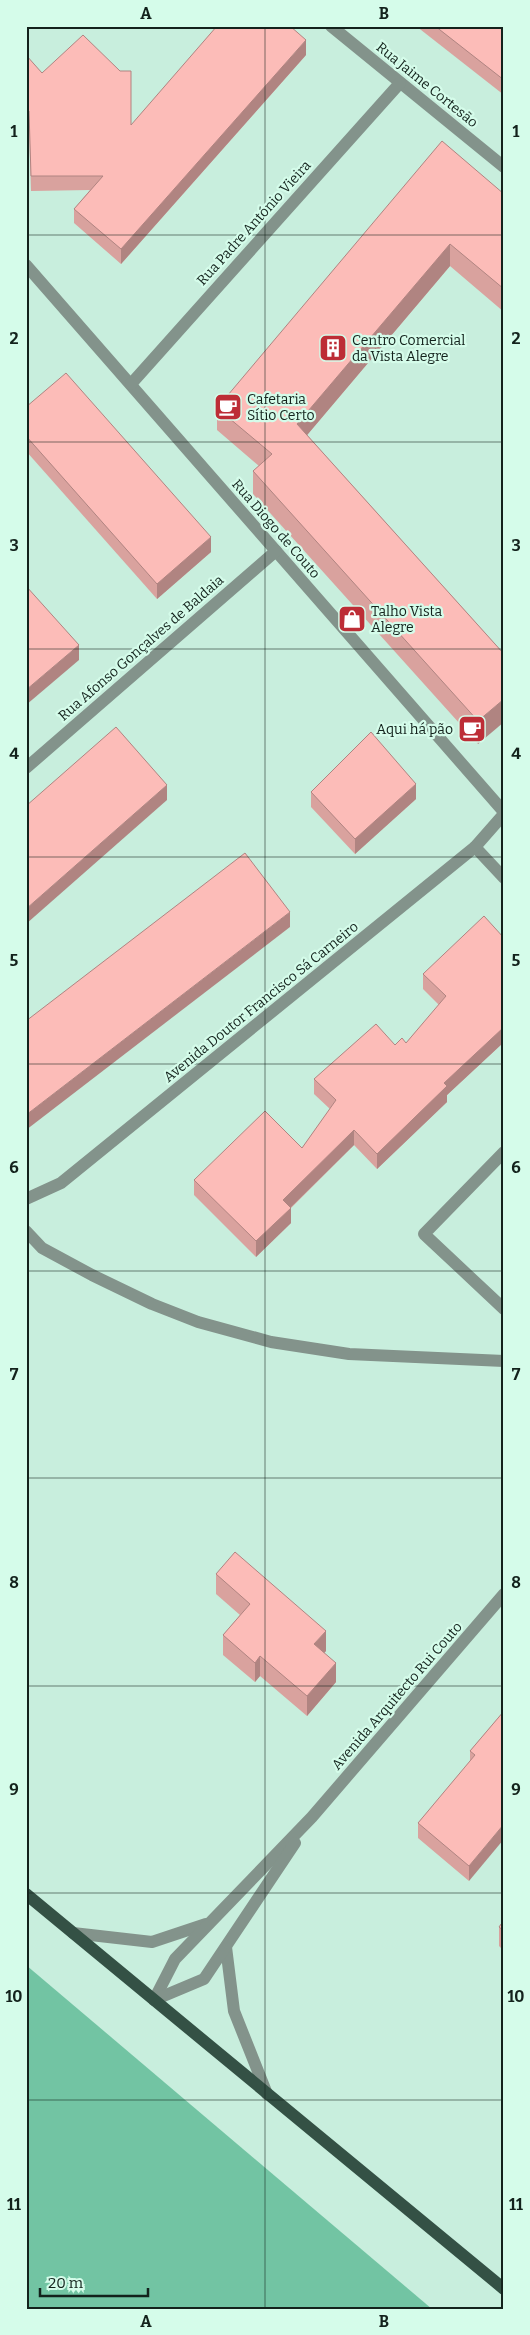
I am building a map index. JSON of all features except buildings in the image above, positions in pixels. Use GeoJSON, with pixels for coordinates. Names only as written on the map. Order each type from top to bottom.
{"type":"FeatureCollection","features":[{"type":"Feature","properties":{"kind":"main road"},"geometry":{"type":"LineString","coordinates":[[26,1894],[504,2289]]}},
{"type":"Feature","properties":{"kind":"street","name":"Rua Jaime Cortesão"},"geometry":{"type":"LineString","coordinates":[[331,26],[504,167]]}},
{"type":"Feature","properties":{"kind":"street","name":"Rua Padre António Vieira"},"geometry":{"type":"LineString","coordinates":[[131,384],[400,83]]}},
{"type":"Feature","properties":{"kind":"street","name":"Rua Diogo de Couto"},"geometry":{"type":"LineString","coordinates":[[26,265],[504,813]]}},
{"type":"Feature","properties":{"kind":"street","name":"Rua Afonso Gonçalves de Baldaia"},"geometry":{"type":"LineString","coordinates":[[26,768],[276,551]]}},
{"type":"Feature","properties":{"kind":"street","name":"Avenida Doutor Francisco Sá Carneiro"},"geometry":{"type":"LineString","coordinates":[[26,1199],[61,1183],[475,847],[504,813]]}},
{"type":"Feature","properties":{"kind":"street"},"geometry":{"type":"LineString","coordinates":[[475,847],[504,878]]}},
{"type":"Feature","properties":{"kind":"street"},"geometry":{"type":"LineString","coordinates":[[504,1152],[424,1234],[504,1309]]}},
{"type":"Feature","properties":{"kind":"street"},"geometry":{"type":"LineString","coordinates":[[26,1231],[42,1248],[152,1304],[198,1322],[271,1342],[349,1354],[504,1361]]}},
{"type":"Feature","properties":{"kind":"street","name":"Avenida Arquitecto Rui Couto"},"geometry":{"type":"LineString","coordinates":[[154,2000],[175,1959],[312,1817],[504,1594]]}},
{"type":"Feature","properties":{"kind":"street","name":"Avenida Arquitecto Rui Couto"},"geometry":{"type":"LineString","coordinates":[[154,2000],[204,1979],[312,1817]]}},
{"type":"Feature","properties":{"kind":"street","name":"Avenida Arquitecto Rui Couto"},"geometry":{"type":"LineString","coordinates":[[73,1933],[152,1942],[209,1924]]}},
{"type":"Feature","properties":{"kind":"street"},"geometry":{"type":"LineString","coordinates":[[226,1947],[234,2011],[267,2094]]}},
{"type":"Feature","properties":{"kind":"green space"},"geometry":{"type":"Polygon","coordinates":[[[26,1965],[432,2309],[26,2309],[26,1965]]]}},
{"type":"Feature","properties":{"kind":"place","name":"Centro Comercial da Vista Alegre"},"geometry":{"type":"Point","coordinates":[333,348]}},
{"type":"Feature","properties":{"kind":"place","name":"Cafetaria Sítio Certo"},"geometry":{"type":"Point","coordinates":[228,407]}},
{"type":"Feature","properties":{"kind":"place","name":"Talho Vista Alegre"},"geometry":{"type":"Point","coordinates":[352,619]}},
{"type":"Feature","properties":{"kind":"place","name":"Aqui há pão"},"geometry":{"type":"Point","coordinates":[472,729]}}]}
